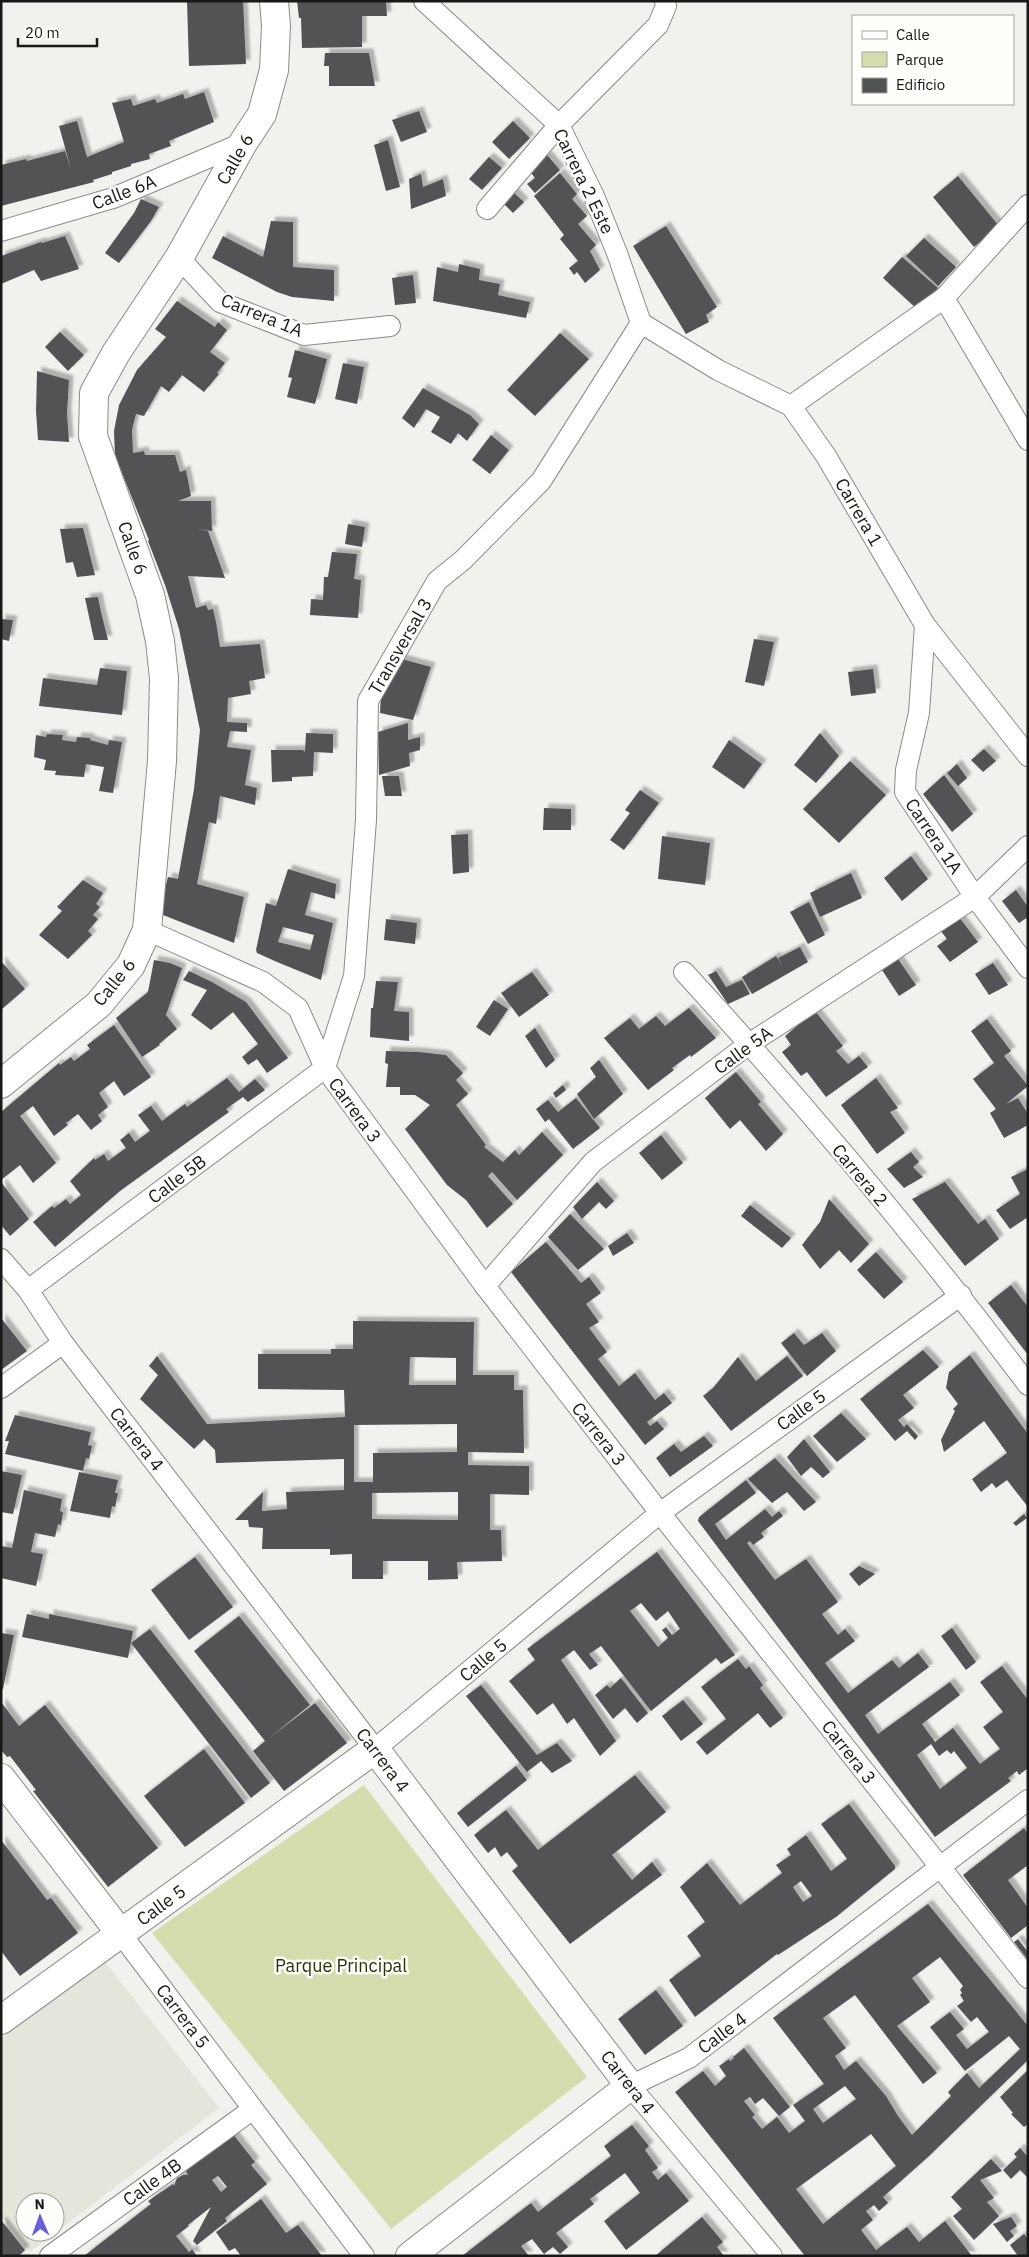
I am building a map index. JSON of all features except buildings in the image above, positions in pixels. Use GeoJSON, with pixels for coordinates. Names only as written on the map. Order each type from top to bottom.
{"type":"FeatureCollection","features":[{"type":"Feature","properties":{"kind":"main road","name":"Calle 6"},"geometry":{"type":"LineString","coordinates":[[1,1084],[99,1004],[131,966],[147,930],[162,761],[164,678],[160,641],[150,595],[93,436],[94,393],[116,353],[179,258],[243,143],[262,114],[274,70],[276,26],[274,1]]}},
{"type":"Feature","properties":{"kind":"main road","name":"Calle 5"},"geometry":{"type":"LineString","coordinates":[[1,2020],[376,1750]]}},
{"type":"Feature","properties":{"kind":"main road","name":"Carrera 4"},"geometry":{"type":"LineString","coordinates":[[376,1750],[630,2086]]}},
{"type":"Feature","properties":{"kind":"main road","name":"Carrera 5"},"geometry":{"type":"LineString","coordinates":[[1,1778],[121,1934]]}},
{"type":"Feature","properties":{"kind":"main road","name":"Calle 4"},"geometry":{"type":"LineString","coordinates":[[410,2256],[630,2086]]}},
{"type":"Feature","properties":{"kind":"street","name":"Carrera 2 Este"},"geometry":{"type":"LineString","coordinates":[[424,1],[559,125],[594,196],[618,254],[641,324]]}},
{"type":"Feature","properties":{"kind":"street"},"geometry":{"type":"LineString","coordinates":[[488,209],[559,125],[658,25],[666,6],[665,1]]}},
{"type":"Feature","properties":{"kind":"street","name":"Calle 6A"},"geometry":{"type":"LineString","coordinates":[[1,231],[113,198],[243,143]]}},
{"type":"Feature","properties":{"kind":"street"},"geometry":{"type":"LineString","coordinates":[[791,406],[944,298],[1028,205]]}},
{"type":"Feature","properties":{"kind":"street","name":"Carrera 1A"},"geometry":{"type":"LineString","coordinates":[[179,258],[220,302],[304,335],[390,326]]}},
{"type":"Feature","properties":{"kind":"street"},"geometry":{"type":"LineString","coordinates":[[944,298],[1028,440]]}},
{"type":"Feature","properties":{"kind":"street","name":"Carrera 1"},"geometry":{"type":"LineString","coordinates":[[641,324],[718,370],[791,406],[826,456],[925,625],[1024,744]]}},
{"type":"Feature","properties":{"kind":"street","name":"Transversal 3"},"geometry":{"type":"LineString","coordinates":[[325,1068],[354,976],[366,820],[368,701],[437,581],[463,560],[541,481],[641,324]]}},
{"type":"Feature","properties":{"kind":"street","name":"Carrera 1A"},"geometry":{"type":"LineString","coordinates":[[925,625],[919,713],[906,770],[904,792],[975,897],[1028,968]]}},
{"type":"Feature","properties":{"kind":"street","name":"Calle 5A"},"geometry":{"type":"LineString","coordinates":[[485,1286],[593,1162],[749,1044],[975,897],[1028,846]]}},
{"type":"Feature","properties":{"kind":"street","name":"Carrera 3"},"geometry":{"type":"LineString","coordinates":[[147,930],[263,982],[298,1008],[325,1068],[485,1286],[660,1513],[1028,1978]]}},
{"type":"Feature","properties":{"kind":"street","name":"Carrera 2"},"geometry":{"type":"LineString","coordinates":[[684,972],[749,1044],[961,1295],[1028,1385]]}},
{"type":"Feature","properties":{"kind":"street","name":"Calle 5B"},"geometry":{"type":"LineString","coordinates":[[28,1290],[325,1068]]}},
{"type":"Feature","properties":{"kind":"street","name":"Carrera 4"},"geometry":{"type":"LineString","coordinates":[[1,1259],[28,1290],[63,1343],[376,1750]]}},
{"type":"Feature","properties":{"kind":"street","name":"Calle 5"},"geometry":{"type":"LineString","coordinates":[[376,1750],[660,1513],[961,1295]]}},
{"type":"Feature","properties":{"kind":"street"},"geometry":{"type":"LineString","coordinates":[[1,1388],[63,1343]]}},
{"type":"Feature","properties":{"kind":"street","name":"Calle 4"},"geometry":{"type":"LineString","coordinates":[[630,2086],[689,2058],[1028,1800]]}},
{"type":"Feature","properties":{"kind":"street","name":"Carrera 5"},"geometry":{"type":"LineString","coordinates":[[121,1934],[364,2256]]}},
{"type":"Feature","properties":{"kind":"street","name":"Carrera 4"},"geometry":{"type":"LineString","coordinates":[[630,2086],[772,2256]]}},
{"type":"Feature","properties":{"kind":"street","name":"Calle 4B"},"geometry":{"type":"LineString","coordinates":[[50,2256],[254,2109]]}},
{"type":"Feature","properties":{"kind":"shaded area"},"geometry":{"type":"Polygon","coordinates":[[[106,1963],[219,2108],[65,2225],[65,2192],[15,2192],[15,2233],[1,2216],[1,2037],[106,1963]]]}},
{"type":"Feature","properties":{"kind":"shaded area"},"geometry":{"type":"Polygon","coordinates":[[[22,2242],[43,2242],[30,2252],[22,2242]]]}},
{"type":"Feature","properties":{"kind":"green space","name":"Parque Principal"},"geometry":{"type":"Polygon","coordinates":[[[364,1785],[587,2077],[391,2229],[152,1933],[364,1785]]]}}]}
